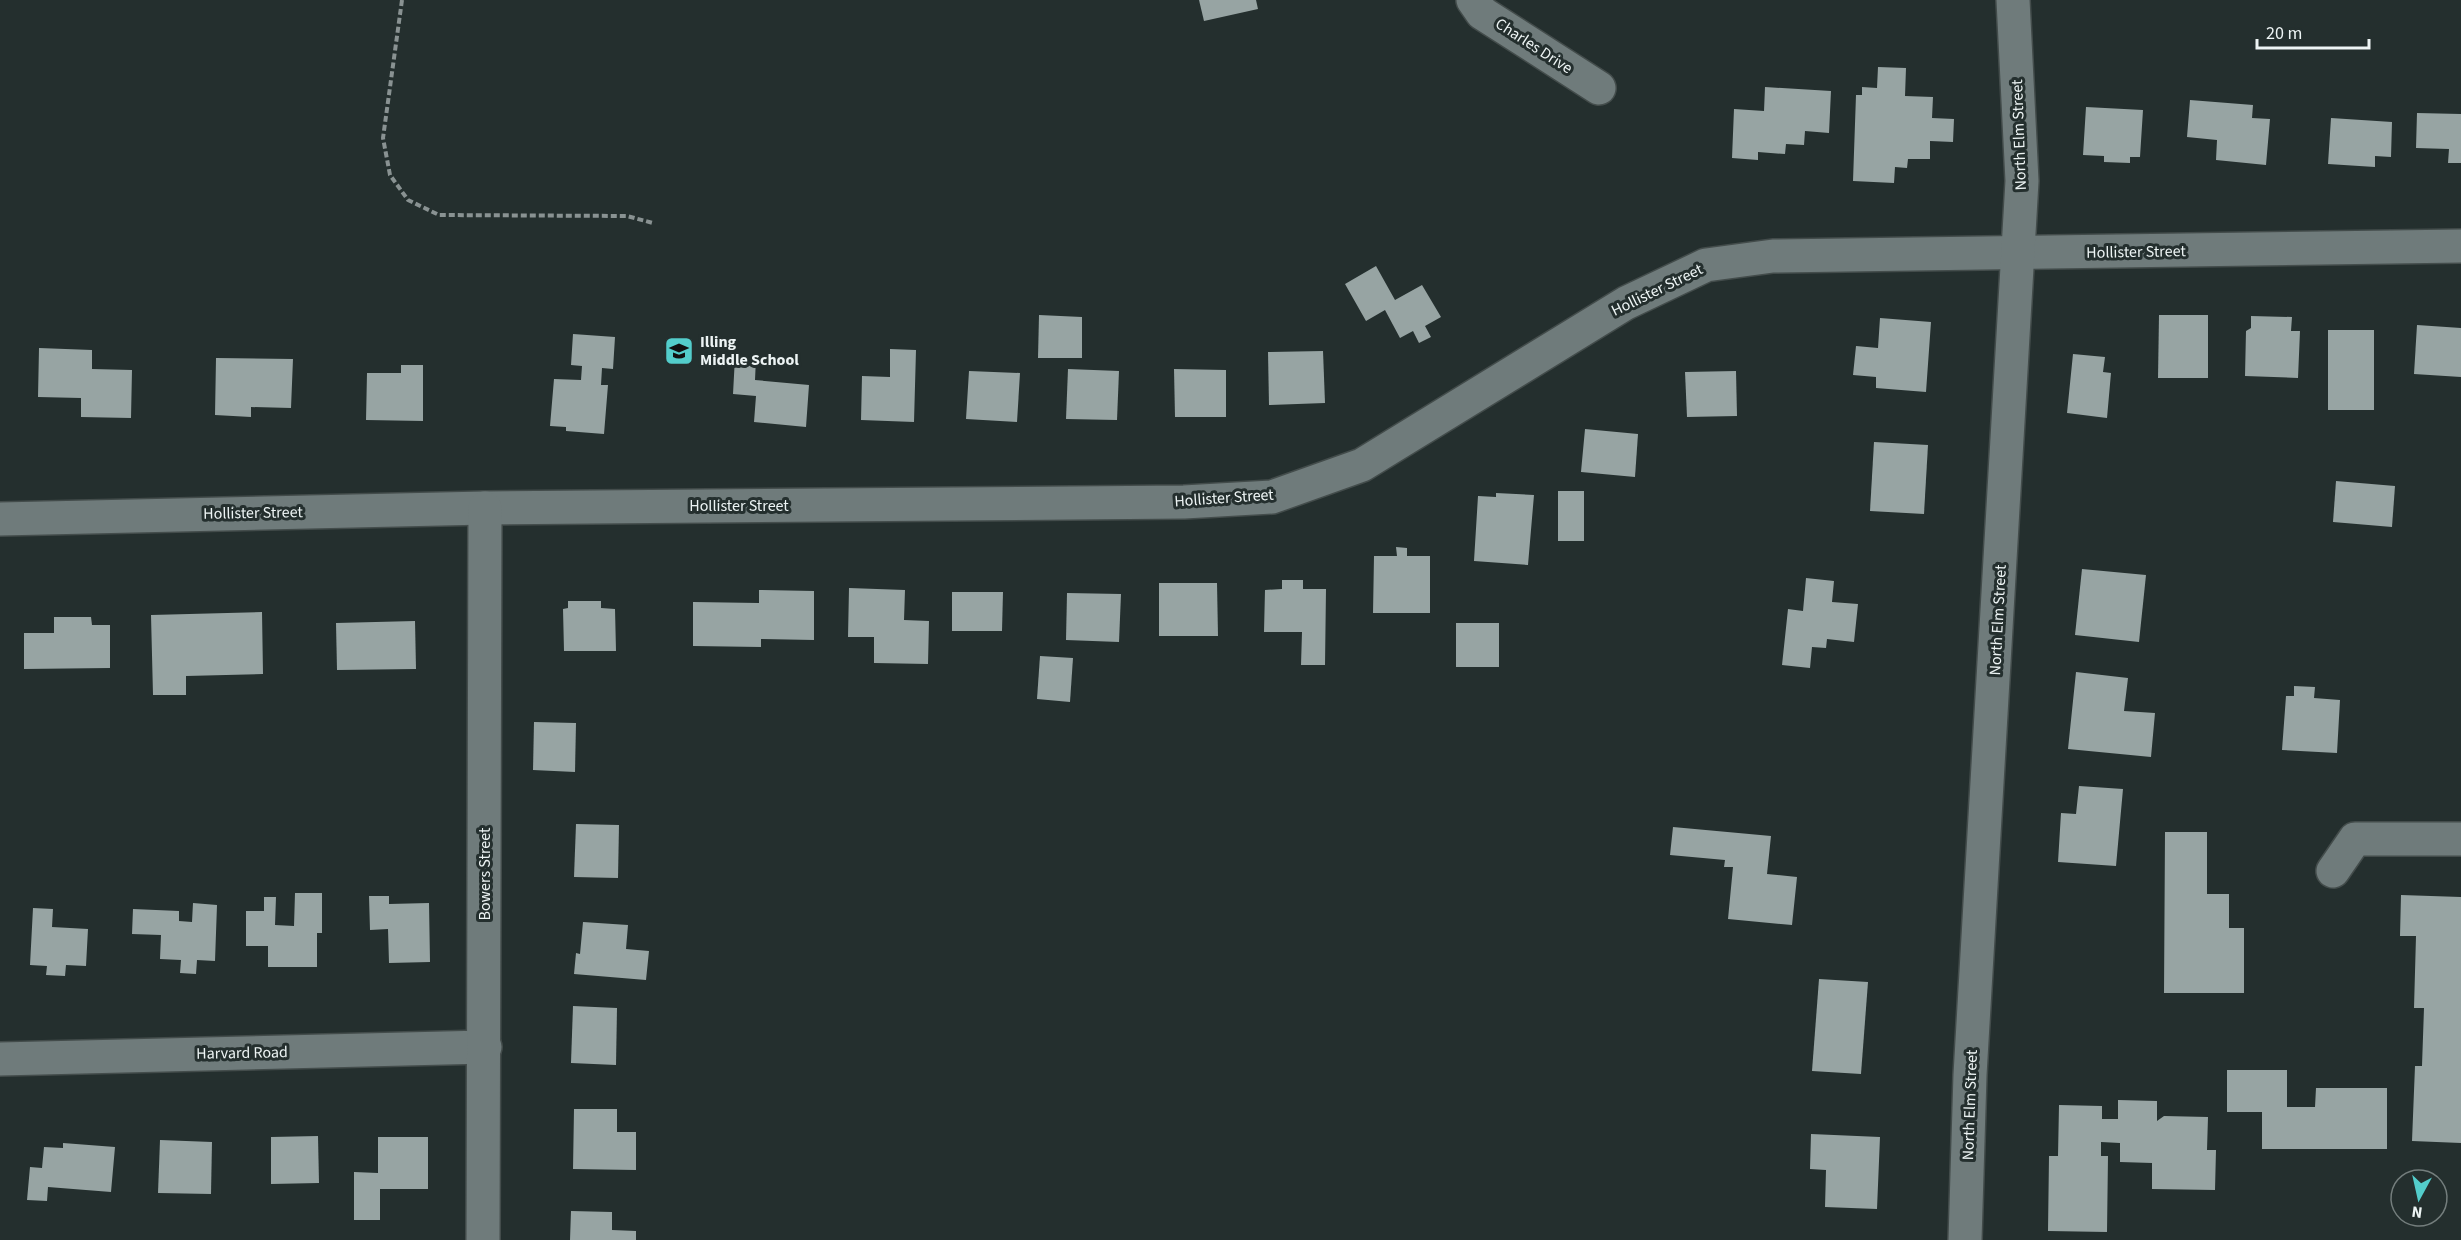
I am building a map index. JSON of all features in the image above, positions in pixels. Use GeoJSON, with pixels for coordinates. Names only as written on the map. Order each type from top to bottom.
{"type":"FeatureCollection","features":[{"type":"Feature","properties":{"kind":"street","name":"Charles Drive"},"geometry":{"type":"LineString","coordinates":[[1473,0],[1482,12],[1599,88]]}},
{"type":"Feature","properties":{"kind":"street","name":"North Elm Street"},"geometry":{"type":"LineString","coordinates":[[1965,1240],[1970,1075],[2022,181],[2013,0]]}},
{"type":"Feature","properties":{"kind":"street","name":"Hollister Street"},"geometry":{"type":"LineString","coordinates":[[0,519],[485,508],[1184,502],[1272,497],[1362,465],[1626,303],[1706,265],[1773,256],[2461,246]]}},
{"type":"Feature","properties":{"kind":"street","name":"Bowers Street"},"geometry":{"type":"LineString","coordinates":[[483,1240],[485,508]]}},
{"type":"Feature","properties":{"kind":"street"},"geometry":{"type":"LineString","coordinates":[[2333,871],[2355,838],[2461,839]]}},
{"type":"Feature","properties":{"kind":"street","name":"Harvard Road"},"geometry":{"type":"LineString","coordinates":[[0,1059],[485,1047]]}},
{"type":"Feature","properties":{"kind":"path"},"geometry":{"type":"LineString","coordinates":[[402,0],[383,138],[390,175],[408,200],[439,215],[627,216],[652,223]]}},
{"type":"Feature","properties":{"kind":"building"},"geometry":{"type":"Polygon","coordinates":[[[1199,0],[1256,0],[1258,9],[1204,21],[1199,0]]]}},
{"type":"Feature","properties":{"kind":"building"},"geometry":{"type":"Polygon","coordinates":[[[1878,67],[1906,68],[1905,96],[1933,97],[1932,118],[1954,119],[1953,142],[1930,141],[1930,159],[1908,159],[1907,168],[1895,167],[1894,183],[1853,181],[1856,95],[1862,95],[1862,87],[1877,88],[1878,67]]]}},
{"type":"Feature","properties":{"kind":"building"},"geometry":{"type":"Polygon","coordinates":[[[1765,87],[1831,91],[1829,133],[1805,131],[1804,145],[1786,144],[1785,154],[1758,152],[1758,160],[1732,158],[1734,109],[1764,111],[1765,87]]]}},
{"type":"Feature","properties":{"kind":"building"},"geometry":{"type":"Polygon","coordinates":[[[2190,100],[2253,105],[2252,118],[2270,119],[2266,165],[2216,160],[2217,140],[2187,137],[2190,100]]]}},
{"type":"Feature","properties":{"kind":"building"},"geometry":{"type":"Polygon","coordinates":[[[2086,107],[2143,110],[2140,157],[2130,157],[2130,163],[2104,162],[2104,156],[2083,155],[2086,107]]]}},
{"type":"Feature","properties":{"kind":"building"},"geometry":{"type":"Polygon","coordinates":[[[2417,113],[2461,114],[2461,163],[2448,163],[2449,149],[2416,148],[2417,113]]]}},
{"type":"Feature","properties":{"kind":"building"},"geometry":{"type":"Polygon","coordinates":[[[2331,118],[2392,122],[2391,157],[2375,156],[2375,167],[2328,164],[2331,118]]]}},
{"type":"Feature","properties":{"kind":"building"},"geometry":{"type":"Polygon","coordinates":[[[1376,266],[1395,300],[1422,285],[1441,317],[1425,326],[1431,337],[1419,343],[1413,331],[1400,338],[1385,310],[1366,321],[1345,284],[1376,266]]]}},
{"type":"Feature","properties":{"kind":"building"},"geometry":{"type":"Polygon","coordinates":[[[1039,315],[1082,317],[1082,358],[1038,358],[1039,315]]]}},
{"type":"Feature","properties":{"kind":"building"},"geometry":{"type":"Polygon","coordinates":[[[2159,315],[2208,315],[2208,378],[2158,378],[2159,315]]]}},
{"type":"Feature","properties":{"kind":"building"},"geometry":{"type":"Polygon","coordinates":[[[2251,316],[2292,317],[2291,331],[2300,331],[2298,378],[2245,376],[2246,331],[2251,328],[2251,316]]]}},
{"type":"Feature","properties":{"kind":"building"},"geometry":{"type":"Polygon","coordinates":[[[1880,318],[1931,322],[1926,392],[1876,388],[1876,377],[1853,375],[1856,346],[1878,348],[1880,318]]]}},
{"type":"Feature","properties":{"kind":"building"},"geometry":{"type":"Polygon","coordinates":[[[2417,325],[2461,328],[2461,377],[2414,374],[2417,325]]]}},
{"type":"Feature","properties":{"kind":"building"},"geometry":{"type":"Polygon","coordinates":[[[2328,330],[2374,330],[2374,410],[2328,410],[2328,330]]]}},
{"type":"Feature","properties":{"kind":"building"},"geometry":{"type":"Polygon","coordinates":[[[573,334],[615,337],[613,369],[602,368],[601,385],[608,385],[604,434],[566,431],[566,427],[550,426],[554,379],[581,380],[582,366],[571,365],[573,334]]]}},
{"type":"Feature","properties":{"kind":"building"},"geometry":{"type":"Polygon","coordinates":[[[39,348],[92,350],[92,369],[132,370],[131,418],[81,417],[81,398],[38,397],[39,348]]]}},
{"type":"Feature","properties":{"kind":"building"},"geometry":{"type":"Polygon","coordinates":[[[890,349],[916,350],[914,422],[861,420],[862,376],[890,377],[890,349]]]}},
{"type":"Feature","properties":{"kind":"building"},"geometry":{"type":"Polygon","coordinates":[[[1323,351],[1325,403],[1269,405],[1268,352],[1323,351]]]}},
{"type":"Feature","properties":{"kind":"building"},"geometry":{"type":"Polygon","coordinates":[[[2073,354],[2105,357],[2103,372],[2111,373],[2107,418],[2067,413],[2073,354]]]}},
{"type":"Feature","properties":{"kind":"building"},"geometry":{"type":"Polygon","coordinates":[[[735,357],[756,358],[755,380],[809,385],[806,427],[754,422],[756,396],[733,394],[735,357]]]}},
{"type":"Feature","properties":{"kind":"building"},"geometry":{"type":"Polygon","coordinates":[[[216,358],[293,359],[291,408],[251,407],[251,417],[215,415],[216,358]]]}},
{"type":"Feature","properties":{"kind":"building"},"geometry":{"type":"Polygon","coordinates":[[[401,365],[423,365],[423,421],[366,420],[367,373],[401,373],[401,365]]]}},
{"type":"Feature","properties":{"kind":"building"},"geometry":{"type":"Polygon","coordinates":[[[1068,369],[1119,371],[1117,420],[1066,419],[1068,369]]]}},
{"type":"Feature","properties":{"kind":"building"},"geometry":{"type":"Polygon","coordinates":[[[1174,369],[1226,370],[1226,417],[1175,417],[1174,369]]]}},
{"type":"Feature","properties":{"kind":"building"},"geometry":{"type":"Polygon","coordinates":[[[969,371],[1020,373],[1017,422],[966,419],[969,371]]]}},
{"type":"Feature","properties":{"kind":"building"},"geometry":{"type":"Polygon","coordinates":[[[1736,371],[1737,416],[1687,417],[1685,372],[1736,371]]]}},
{"type":"Feature","properties":{"kind":"building"},"geometry":{"type":"Polygon","coordinates":[[[1585,429],[1638,434],[1635,477],[1581,472],[1585,429]]]}},
{"type":"Feature","properties":{"kind":"building"},"geometry":{"type":"Polygon","coordinates":[[[1874,442],[1928,445],[1924,514],[1870,511],[1874,442]]]}},
{"type":"Feature","properties":{"kind":"building"},"geometry":{"type":"Polygon","coordinates":[[[2336,481],[2395,486],[2392,527],[2333,522],[2336,481]]]}},
{"type":"Feature","properties":{"kind":"building"},"geometry":{"type":"Polygon","coordinates":[[[1558,491],[1584,491],[1584,541],[1558,541],[1558,491]]]}},
{"type":"Feature","properties":{"kind":"building"},"geometry":{"type":"Polygon","coordinates":[[[1496,493],[1534,495],[1528,565],[1474,561],[1478,496],[1496,497],[1496,493]]]}},
{"type":"Feature","properties":{"kind":"building"},"geometry":{"type":"Polygon","coordinates":[[[1396,547],[1407,548],[1407,556],[1430,556],[1430,613],[1373,613],[1374,556],[1397,556],[1396,547]]]}},
{"type":"Feature","properties":{"kind":"building"},"geometry":{"type":"Polygon","coordinates":[[[2082,569],[2146,575],[2139,642],[2075,635],[2082,569]]]}},
{"type":"Feature","properties":{"kind":"building"},"geometry":{"type":"Polygon","coordinates":[[[1806,578],[1834,581],[1832,602],[1858,604],[1854,642],[1827,639],[1826,648],[1812,647],[1810,668],[1782,665],[1788,609],[1803,611],[1806,578]]]}},
{"type":"Feature","properties":{"kind":"building"},"geometry":{"type":"Polygon","coordinates":[[[1282,580],[1303,580],[1303,589],[1326,589],[1325,665],[1301,665],[1302,632],[1264,632],[1265,590],[1282,589],[1282,580]]]}},
{"type":"Feature","properties":{"kind":"building"},"geometry":{"type":"Polygon","coordinates":[[[1159,583],[1217,583],[1218,636],[1159,636],[1159,583]]]}},
{"type":"Feature","properties":{"kind":"building"},"geometry":{"type":"Polygon","coordinates":[[[849,588],[905,590],[904,620],[929,621],[928,664],[874,663],[874,637],[848,637],[849,588]]]}},
{"type":"Feature","properties":{"kind":"building"},"geometry":{"type":"Polygon","coordinates":[[[759,590],[814,591],[814,640],[761,639],[761,647],[693,646],[693,602],[759,603],[759,590]]]}},
{"type":"Feature","properties":{"kind":"building"},"geometry":{"type":"Polygon","coordinates":[[[952,592],[1003,592],[1002,631],[952,631],[952,592]]]}},
{"type":"Feature","properties":{"kind":"building"},"geometry":{"type":"Polygon","coordinates":[[[1067,593],[1121,594],[1119,642],[1066,640],[1067,593]]]}},
{"type":"Feature","properties":{"kind":"building"},"geometry":{"type":"Polygon","coordinates":[[[568,601],[601,601],[601,608],[615,609],[616,651],[564,651],[563,609],[568,608],[568,601]]]}},
{"type":"Feature","properties":{"kind":"building"},"geometry":{"type":"Polygon","coordinates":[[[262,612],[263,674],[186,676],[186,695],[153,695],[151,615],[262,612]]]}},
{"type":"Feature","properties":{"kind":"building"},"geometry":{"type":"Polygon","coordinates":[[[54,617],[91,617],[92,625],[110,625],[110,668],[24,669],[24,633],[54,633],[54,617]]]}},
{"type":"Feature","properties":{"kind":"building"},"geometry":{"type":"Polygon","coordinates":[[[415,621],[416,669],[337,670],[336,623],[415,621]]]}},
{"type":"Feature","properties":{"kind":"building"},"geometry":{"type":"Polygon","coordinates":[[[1456,623],[1499,623],[1499,667],[1456,667],[1456,623]]]}},
{"type":"Feature","properties":{"kind":"building"},"geometry":{"type":"Polygon","coordinates":[[[1040,656],[1073,658],[1070,702],[1037,699],[1040,656]]]}},
{"type":"Feature","properties":{"kind":"building"},"geometry":{"type":"Polygon","coordinates":[[[2076,672],[2128,678],[2124,711],[2155,713],[2151,757],[2068,749],[2076,672]]]}},
{"type":"Feature","properties":{"kind":"building"},"geometry":{"type":"Polygon","coordinates":[[[2294,686],[2315,687],[2314,698],[2340,700],[2337,753],[2282,750],[2286,696],[2294,696],[2294,686]]]}},
{"type":"Feature","properties":{"kind":"building"},"geometry":{"type":"Polygon","coordinates":[[[534,722],[576,723],[575,772],[533,770],[534,722]]]}},
{"type":"Feature","properties":{"kind":"building"},"geometry":{"type":"Polygon","coordinates":[[[2079,786],[2123,789],[2116,866],[2058,862],[2061,813],[2076,814],[2079,786]]]}},
{"type":"Feature","properties":{"kind":"building"},"geometry":{"type":"Polygon","coordinates":[[[576,824],[619,825],[618,878],[574,877],[576,824]]]}},
{"type":"Feature","properties":{"kind":"building"},"geometry":{"type":"Polygon","coordinates":[[[1673,827],[1771,836],[1767,874],[1797,877],[1792,925],[1728,919],[1733,867],[1724,867],[1725,860],[1670,855],[1673,827]]]}},
{"type":"Feature","properties":{"kind":"building"},"geometry":{"type":"Polygon","coordinates":[[[2165,832],[2207,832],[2207,894],[2229,894],[2229,928],[2244,928],[2244,993],[2164,993],[2165,832]]]}},
{"type":"Feature","properties":{"kind":"building"},"geometry":{"type":"Polygon","coordinates":[[[295,893],[322,893],[322,933],[317,933],[317,967],[268,967],[268,946],[246,946],[246,911],[264,911],[264,897],[276,897],[275,925],[294,926],[295,893]]]}},
{"type":"Feature","properties":{"kind":"building"},"geometry":{"type":"Polygon","coordinates":[[[2401,895],[2461,897],[2461,1143],[2412,1141],[2415,1066],[2422,1066],[2424,1008],[2414,1008],[2416,936],[2400,936],[2401,895]]]}},
{"type":"Feature","properties":{"kind":"building"},"geometry":{"type":"Polygon","coordinates":[[[369,896],[389,896],[389,904],[429,903],[430,962],[389,963],[388,929],[370,930],[369,896]]]}},
{"type":"Feature","properties":{"kind":"building"},"geometry":{"type":"Polygon","coordinates":[[[193,903],[217,905],[215,961],[197,960],[196,974],[180,973],[181,960],[160,959],[161,935],[132,934],[133,909],[179,911],[179,921],[192,922],[193,903]]]}},
{"type":"Feature","properties":{"kind":"building"},"geometry":{"type":"Polygon","coordinates":[[[33,908],[53,909],[52,927],[88,929],[86,966],[66,965],[65,976],[46,975],[47,966],[30,965],[33,908]]]}},
{"type":"Feature","properties":{"kind":"building"},"geometry":{"type":"Polygon","coordinates":[[[583,922],[628,925],[626,949],[649,951],[646,980],[574,974],[576,953],[580,954],[583,922]]]}},
{"type":"Feature","properties":{"kind":"building"},"geometry":{"type":"Polygon","coordinates":[[[1819,979],[1868,982],[1861,1074],[1812,1071],[1819,979]]]}},
{"type":"Feature","properties":{"kind":"building"},"geometry":{"type":"Polygon","coordinates":[[[573,1006],[617,1008],[616,1065],[571,1063],[573,1006]]]}},
{"type":"Feature","properties":{"kind":"building"},"geometry":{"type":"Polygon","coordinates":[[[2227,1070],[2287,1070],[2287,1107],[2315,1107],[2316,1088],[2387,1088],[2387,1149],[2262,1149],[2262,1112],[2227,1112],[2227,1070]]]}},
{"type":"Feature","properties":{"kind":"building"},"geometry":{"type":"Polygon","coordinates":[[[2118,1100],[2157,1101],[2157,1121],[2164,1116],[2208,1117],[2207,1150],[2216,1150],[2215,1190],[2152,1189],[2152,1163],[2120,1162],[2120,1143],[2101,1142],[2101,1156],[2108,1156],[2107,1232],[2048,1231],[2049,1156],[2058,1156],[2059,1105],[2102,1106],[2102,1119],[2118,1119],[2118,1100]]]}},
{"type":"Feature","properties":{"kind":"building"},"geometry":{"type":"Polygon","coordinates":[[[574,1109],[617,1109],[617,1132],[636,1132],[636,1170],[573,1169],[574,1109]]]}},
{"type":"Feature","properties":{"kind":"building"},"geometry":{"type":"Polygon","coordinates":[[[1811,1134],[1880,1137],[1877,1209],[1825,1207],[1826,1170],[1810,1169],[1811,1134]]]}},
{"type":"Feature","properties":{"kind":"building"},"geometry":{"type":"Polygon","coordinates":[[[318,1136],[319,1183],[271,1184],[271,1137],[318,1136]]]}},
{"type":"Feature","properties":{"kind":"building"},"geometry":{"type":"Polygon","coordinates":[[[378,1137],[428,1137],[428,1189],[380,1189],[380,1220],[354,1220],[354,1172],[378,1173],[378,1137]]]}},
{"type":"Feature","properties":{"kind":"building"},"geometry":{"type":"Polygon","coordinates":[[[160,1140],[212,1142],[211,1194],[158,1193],[160,1140]]]}},
{"type":"Feature","properties":{"kind":"building"},"geometry":{"type":"Polygon","coordinates":[[[63,1143],[115,1147],[111,1192],[48,1187],[47,1201],[27,1200],[30,1167],[42,1168],[44,1147],[63,1148],[63,1143]]]}},
{"type":"Feature","properties":{"kind":"building"},"geometry":{"type":"Polygon","coordinates":[[[571,1211],[612,1212],[612,1230],[636,1231],[636,1240],[570,1240],[571,1211]]]}},
{"type":"Feature","properties":{"kind":"place","name":"Illing Middle School"},"geometry":{"type":"Point","coordinates":[679,351]}}]}
